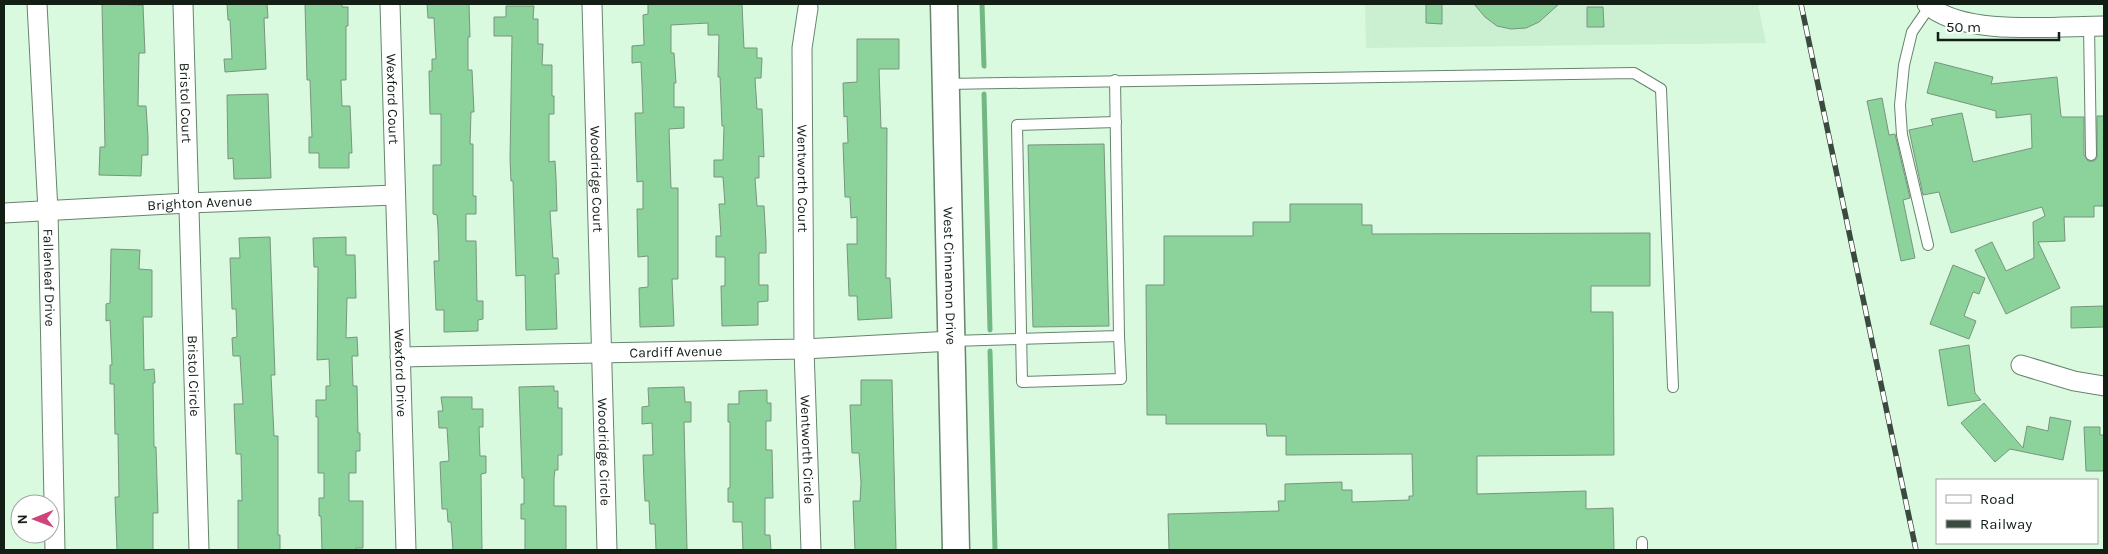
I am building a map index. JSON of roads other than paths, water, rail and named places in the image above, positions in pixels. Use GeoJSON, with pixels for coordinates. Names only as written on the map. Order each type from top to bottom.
{"type":"FeatureCollection","features":[{"type":"Feature","properties":{"kind":"main road","name":"West Cinnamon Drive"},"geometry":{"type":"LineString","coordinates":[[944,4],[956,550]]}},
{"type":"Feature","properties":{"kind":"street","name":"Fallenleaf Drive"},"geometry":{"type":"LineString","coordinates":[[38,4],[48,211],[54,550]]}},
{"type":"Feature","properties":{"kind":"street","name":"Bristol Court"},"geometry":{"type":"LineString","coordinates":[[184,4],[188,203]]}},
{"type":"Feature","properties":{"kind":"street","name":"Wexford Court"},"geometry":{"type":"LineString","coordinates":[[390,4],[395,195]]}},
{"type":"Feature","properties":{"kind":"street","name":"Woodridge Court"},"geometry":{"type":"LineString","coordinates":[[592,4],[602,353]]}},
{"type":"Feature","properties":{"kind":"street"},"geometry":{"type":"LineString","coordinates":[[1928,5],[1948,17],[1970,24],[2008,27],[2097,26]]}},
{"type":"Feature","properties":{"kind":"street","name":"Wentworth Court"},"geometry":{"type":"LineString","coordinates":[[804,349],[802,48],[808,8]]}},
{"type":"Feature","properties":{"kind":"street","name":"Brighton Avenue"},"geometry":{"type":"LineString","coordinates":[[4,213],[188,203],[395,195]]}},
{"type":"Feature","properties":{"kind":"street","name":"Wexford Drive"},"geometry":{"type":"LineString","coordinates":[[395,195],[406,550]]}},
{"type":"Feature","properties":{"kind":"street","name":"Bristol Circle"},"geometry":{"type":"LineString","coordinates":[[188,203],[199,550]]}},
{"type":"Feature","properties":{"kind":"street","name":"Cardiff Avenue"},"geometry":{"type":"LineString","coordinates":[[400,357],[804,349],[952,341]]}},
{"type":"Feature","properties":{"kind":"street","name":"Wentworth Circle"},"geometry":{"type":"LineString","coordinates":[[804,349],[811,550]]}},
{"type":"Feature","properties":{"kind":"street","name":"Woodridge Circle"},"geometry":{"type":"LineString","coordinates":[[602,353],[606,550]]}},
{"type":"Feature","properties":{"kind":"street"},"geometry":{"type":"LineString","coordinates":[[2021,365],[2074,381],[2104,386]]}},
{"type":"Feature","properties":{"kind":"lane"},"geometry":{"type":"LineString","coordinates":[[1928,5],[1912,32],[1904,65],[1900,105],[1902,135],[1928,245]]}},
{"type":"Feature","properties":{"kind":"lane"},"geometry":{"type":"LineString","coordinates":[[2091,155],[2097,26]]}},
{"type":"Feature","properties":{"kind":"lane"},"geometry":{"type":"LineString","coordinates":[[945,84],[1634,73],[1661,89],[1673,387]]}},
{"type":"Feature","properties":{"kind":"lane"},"geometry":{"type":"LineString","coordinates":[[1115,80],[1116,122],[1119,336],[1121,379],[1022,382],[1017,125],[1116,122]]}},
{"type":"Feature","properties":{"kind":"lane"},"geometry":{"type":"LineString","coordinates":[[952,341],[1119,336]]}},
{"type":"Feature","properties":{"kind":"waterway"},"geometry":{"type":"LineString","coordinates":[[982,4],[984,66]]}},
{"type":"Feature","properties":{"kind":"waterway"},"geometry":{"type":"LineString","coordinates":[[984,94],[990,330]]}},
{"type":"Feature","properties":{"kind":"waterway"},"geometry":{"type":"LineString","coordinates":[[990,351],[995,550]]}},
{"type":"Feature","properties":{"kind":"railway"},"geometry":{"type":"LineString","coordinates":[[1801,4],[1916,550]]}}]}
